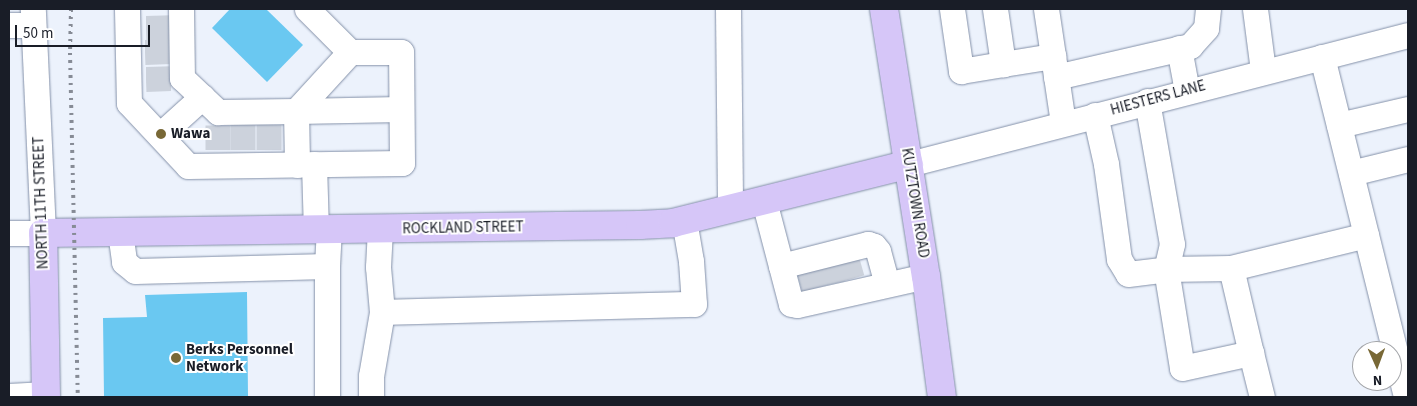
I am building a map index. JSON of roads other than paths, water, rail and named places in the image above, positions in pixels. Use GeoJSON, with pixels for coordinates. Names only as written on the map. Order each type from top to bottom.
{"type":"FeatureCollection","features":[{"type":"Feature","properties":{"kind":"main road","name":"KUTZTOWN ROAD"},"geometry":{"type":"LineString","coordinates":[[884,9],[926,276],[942,397]]}},
{"type":"Feature","properties":{"kind":"main road","name":"ROCKLAND STREET"},"geometry":{"type":"LineString","coordinates":[[43,233],[640,225],[684,220],[909,164]]}},
{"type":"Feature","properties":{"kind":"main road","name":"NORTH 11TH STREET"},"geometry":{"type":"LineString","coordinates":[[43,233],[46,396]]}},
{"type":"Feature","properties":{"kind":"street"},"geometry":{"type":"LineString","coordinates":[[135,34],[137,79],[129,103],[188,166],[218,159],[244,158],[269,158],[305,164],[402,163],[401,52],[350,52],[307,9]]}},
{"type":"Feature","properties":{"kind":"street"},"geometry":{"type":"LineString","coordinates":[[728,9],[730,209]]}},
{"type":"Feature","properties":{"kind":"street"},"geometry":{"type":"LineString","coordinates":[[952,9],[961,71],[1002,64],[1054,66],[1190,46],[1206,28],[1208,9]]}},
{"type":"Feature","properties":{"kind":"street"},"geometry":{"type":"LineString","coordinates":[[995,9],[1002,64]]}},
{"type":"Feature","properties":{"kind":"street"},"geometry":{"type":"LineString","coordinates":[[1046,9],[1062,123]]}},
{"type":"Feature","properties":{"kind":"street"},"geometry":{"type":"LineString","coordinates":[[1255,9],[1263,72]]}},
{"type":"Feature","properties":{"kind":"street"},"geometry":{"type":"LineString","coordinates":[[9,25],[33,17]]}},
{"type":"Feature","properties":{"kind":"street","name":"NORTH 11TH STREET"},"geometry":{"type":"LineString","coordinates":[[33,17],[43,233]]}},
{"type":"Feature","properties":{"kind":"street"},"geometry":{"type":"LineString","coordinates":[[177,33],[176,78],[213,111],[243,118],[269,118],[296,111],[401,109]]}},
{"type":"Feature","properties":{"kind":"street","name":"HIESTERS LANE"},"geometry":{"type":"LineString","coordinates":[[909,164],[1408,35]]}},
{"type":"Feature","properties":{"kind":"street"},"geometry":{"type":"LineString","coordinates":[[1179,48],[1187,91]]}},
{"type":"Feature","properties":{"kind":"street"},"geometry":{"type":"LineString","coordinates":[[296,111],[350,52]]}},
{"type":"Feature","properties":{"kind":"street"},"geometry":{"type":"LineString","coordinates":[[1322,56],[1366,235],[1397,314],[1406,397]]}},
{"type":"Feature","properties":{"kind":"street"},"geometry":{"type":"LineString","coordinates":[[1147,101],[1172,244],[1166,269],[1182,368],[1251,353]]}},
{"type":"Feature","properties":{"kind":"street"},"geometry":{"type":"LineString","coordinates":[[1339,125],[1408,108]]}},
{"type":"Feature","properties":{"kind":"street"},"geometry":{"type":"LineString","coordinates":[[160,135],[213,111]]}},
{"type":"Feature","properties":{"kind":"street"},"geometry":{"type":"LineString","coordinates":[[296,111],[305,164],[323,230],[326,266],[327,397]]}},
{"type":"Feature","properties":{"kind":"street"},"geometry":{"type":"LineString","coordinates":[[1096,115],[1106,164],[1119,259],[1128,274],[1166,269],[1231,268],[1366,235]]}},
{"type":"Feature","properties":{"kind":"street"},"geometry":{"type":"LineString","coordinates":[[1350,173],[1408,159]]}},
{"type":"Feature","properties":{"kind":"street"},"geometry":{"type":"LineString","coordinates":[[764,201],[792,304],[797,305],[843,273]]}},
{"type":"Feature","properties":{"kind":"street"},"geometry":{"type":"LineString","coordinates":[[382,312],[694,304],[691,261],[684,220]]}},
{"type":"Feature","properties":{"kind":"street"},"geometry":{"type":"LineString","coordinates":[[371,397],[371,376],[382,312],[378,267],[380,229]]}},
{"type":"Feature","properties":{"kind":"street"},"geometry":{"type":"LineString","coordinates":[[120,232],[124,262],[136,271],[326,266]]}},
{"type":"Feature","properties":{"kind":"street","name":"ROCKLAND STREET"},"geometry":{"type":"LineString","coordinates":[[9,233],[43,233]]}},
{"type":"Feature","properties":{"kind":"street"},"geometry":{"type":"LineString","coordinates":[[781,266],[843,273],[926,276]]}},
{"type":"Feature","properties":{"kind":"street"},"geometry":{"type":"LineString","coordinates":[[1231,268],[1262,397]]}},
{"type":"Feature","properties":{"kind":"street"},"geometry":{"type":"LineString","coordinates":[[9,396],[46,396]]}},
{"type":"Feature","properties":{"kind":"tunnel"},"geometry":{"type":"LineString","coordinates":[[146,28],[171,27]]}},
{"type":"Feature","properties":{"kind":"tunnel"},"geometry":{"type":"LineString","coordinates":[[145,52],[171,51]]}},
{"type":"Feature","properties":{"kind":"tunnel"},"geometry":{"type":"LineString","coordinates":[[146,79],[171,78]]}},
{"type":"Feature","properties":{"kind":"tunnel"},"geometry":{"type":"LineString","coordinates":[[243,124],[243,152]]}},
{"type":"Feature","properties":{"kind":"tunnel"},"geometry":{"type":"LineString","coordinates":[[269,124],[269,151]]}},
{"type":"Feature","properties":{"kind":"tunnel"},"geometry":{"type":"LineString","coordinates":[[218,125],[218,153]]}},
{"type":"Feature","properties":{"kind":"tunnel"},"geometry":{"type":"LineString","coordinates":[[847,260],[852,278]]}},
{"type":"Feature","properties":{"kind":"tunnel"},"geometry":{"type":"LineString","coordinates":[[828,265],[832,284]]}},
{"type":"Feature","properties":{"kind":"tunnel"},"geometry":{"type":"LineString","coordinates":[[809,270],[814,288]]}},
{"type":"Feature","properties":{"kind":"railway"},"geometry":{"type":"LineString","coordinates":[[71,9],[70,53],[78,397]]}},
{"type":"Feature","properties":{"kind":"place","name":"Wawa"},"geometry":{"type":"Point","coordinates":[161,134]}},
{"type":"Feature","properties":{"kind":"place","name":"Berks Personnel Network"},"geometry":{"type":"Point","coordinates":[176,358]}}]}
